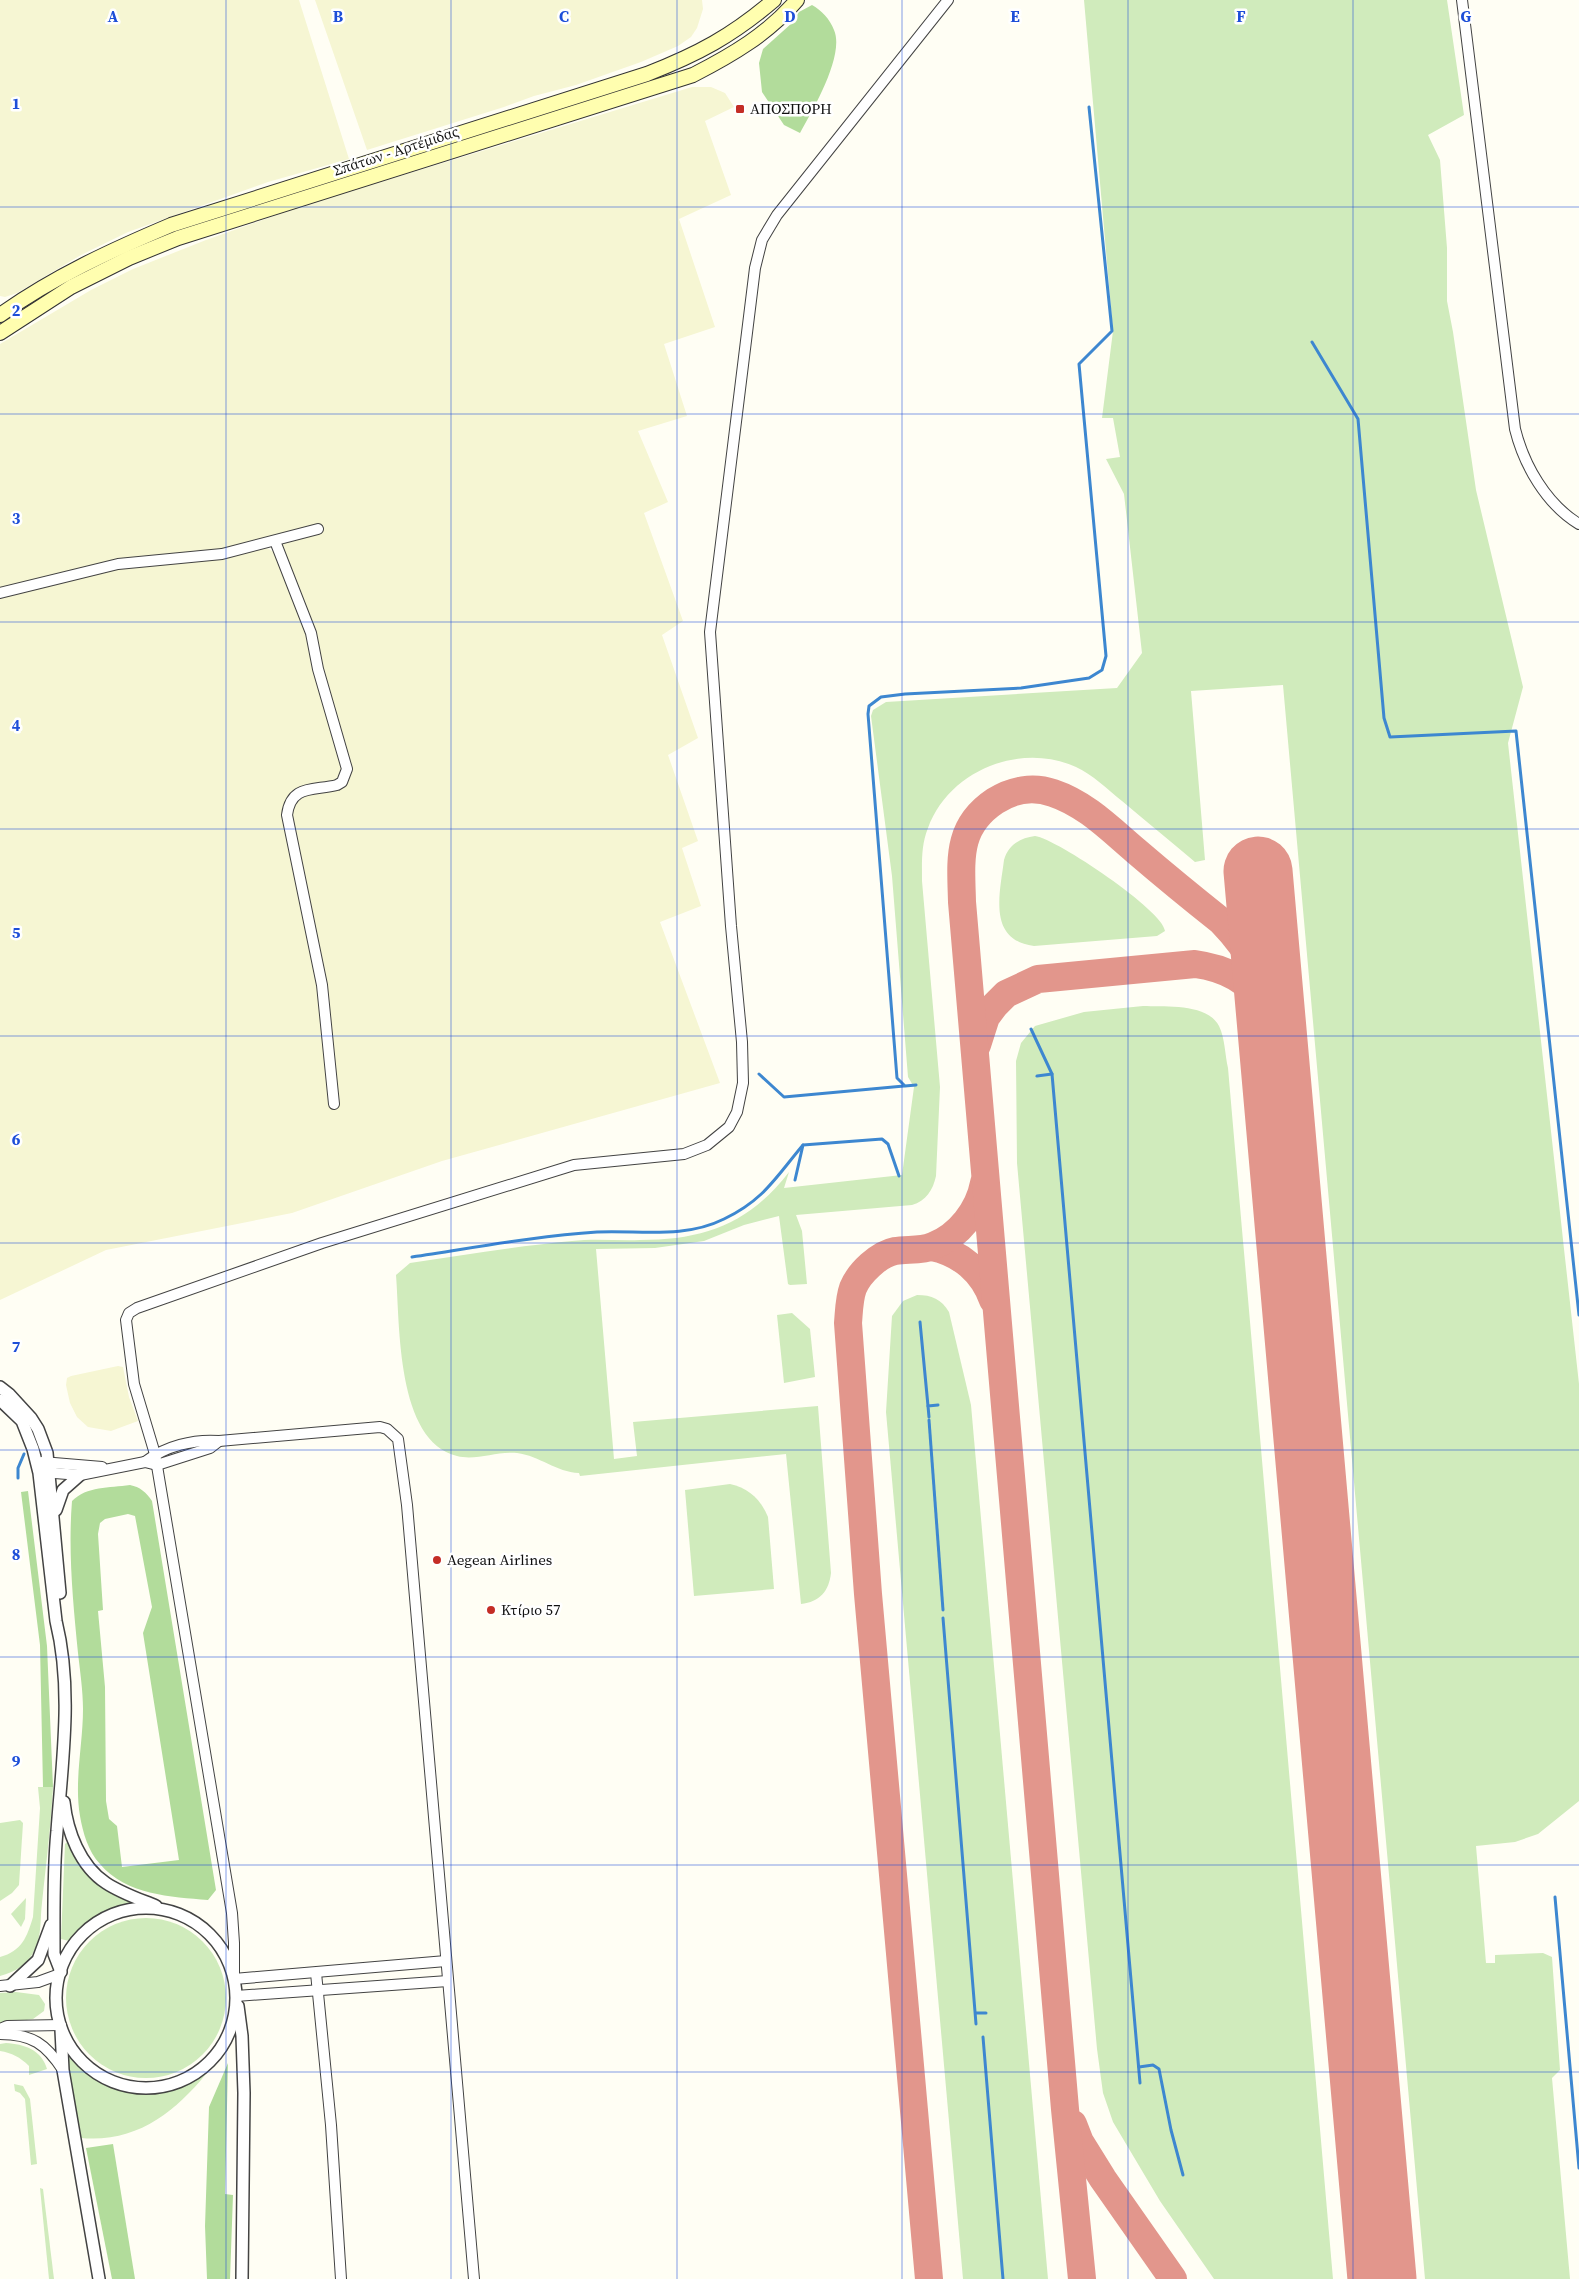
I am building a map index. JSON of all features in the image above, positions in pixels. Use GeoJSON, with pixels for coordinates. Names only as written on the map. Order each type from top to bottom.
{"type":"FeatureCollection","features":[{"type":"Feature","properties":{"kind":"main road","name":"Σπάτων - Αρτέμιδας"},"geometry":{"type":"LineString","coordinates":[[0,315],[66,274],[124,244],[171,225],[647,74],[691,57],[739,28],[774,0]]}},
{"type":"Feature","properties":{"kind":"main road","name":"Σπάτων - Αρτέμιδας"},"geometry":{"type":"LineString","coordinates":[[0,333],[71,287],[129,258],[178,238],[693,75],[742,49],[768,29],[797,0]]}},
{"type":"Feature","properties":{"kind":"street"},"geometry":{"type":"LineString","coordinates":[[242,2279],[243,2063],[241,2023],[234,1978],[232,1913],[156,1454],[134,1384],[126,1320],[129,1313],[137,1308],[322,1243],[574,1165],[684,1154],[694,1151],[707,1145],[723,1133],[737,1112],[743,1083],[742,1042],[731,926],[710,632],[755,268],[762,240],[777,216],[948,0]]}},
{"type":"Feature","properties":{"kind":"street"},"geometry":{"type":"LineString","coordinates":[[1462,0],[1515,429],[1518,442],[1539,484],[1559,508],[1579,524]]}},
{"type":"Feature","properties":{"kind":"street"},"geometry":{"type":"LineString","coordinates":[[0,593],[118,564],[222,554],[318,529]]}},
{"type":"Feature","properties":{"kind":"street"},"geometry":{"type":"LineString","coordinates":[[275,541],[311,633],[318,669],[348,769],[342,782],[337,785],[307,789],[299,793],[291,800],[287,815],[322,985],[334,1104]]}},
{"type":"Feature","properties":{"kind":"street"},"geometry":{"type":"LineString","coordinates":[[0,1387],[31,1418],[41,1436],[56,1621],[60,1638],[66,1712],[56,1834],[54,1954],[60,1973]]}},
{"type":"Feature","properties":{"kind":"street"},"geometry":{"type":"LineString","coordinates":[[0,1400],[17,1416],[26,1428],[43,1467],[54,1516],[62,1620],[60,1638]]}},
{"type":"Feature","properties":{"kind":"street"},"geometry":{"type":"LineString","coordinates":[[145,1462],[164,1449],[206,1440],[219,1441],[380,1427],[387,1429],[398,1439],[407,1505],[474,2279]]}},
{"type":"Feature","properties":{"kind":"street"},"geometry":{"type":"LineString","coordinates":[[43,1467],[80,1475],[145,1462],[157,1465],[210,1448],[219,1441]]}},
{"type":"Feature","properties":{"kind":"street"},"geometry":{"type":"LineString","coordinates":[[43,1467],[116,1467]]}},
{"type":"Feature","properties":{"kind":"street"},"geometry":{"type":"LineString","coordinates":[[54,1516],[63,1490],[80,1475]]}},
{"type":"Feature","properties":{"kind":"street"},"geometry":{"type":"LineString","coordinates":[[61,1783],[68,1824],[86,1864],[104,1882],[191,1920],[207,1932],[224,1953],[234,1978]]}},
{"type":"Feature","properties":{"kind":"street"},"geometry":{"type":"LineString","coordinates":[[99,2279],[63,2070],[61,2025],[57,1999],[60,1973],[69,1953],[78,1940],[101,1921],[114,1914],[136,1909],[167,1910]]}},
{"type":"Feature","properties":{"kind":"street"},"geometry":{"type":"LineString","coordinates":[[5,1986],[38,1960],[44,1947],[48,1929],[55,1919]]}},
{"type":"Feature","properties":{"kind":"street"},"geometry":{"type":"LineString","coordinates":[[234,1978],[316,1973],[446,1961]]}},
{"type":"Feature","properties":{"kind":"street"},"geometry":{"type":"LineString","coordinates":[[5,1986],[38,1982],[60,1973]]}},
{"type":"Feature","properties":{"kind":"street"},"geometry":{"type":"LineString","coordinates":[[316,1973],[332,2125],[341,2279]]}},
{"type":"Feature","properties":{"kind":"street"},"geometry":{"type":"LineString","coordinates":[[236,1997],[448,1981]]}},
{"type":"Feature","properties":{"kind":"street"},"geometry":{"type":"LineString","coordinates":[[61,2025],[76,2054],[100,2075],[130,2086],[162,2086],[192,2075],[216,2054],[232,2025],[236,1997]]}},
{"type":"Feature","properties":{"kind":"street"},"geometry":{"type":"LineString","coordinates":[[0,2029],[7,2026],[61,2025]]}},
{"type":"Feature","properties":{"kind":"street"},"geometry":{"type":"LineString","coordinates":[[0,2034],[19,2035],[35,2040],[50,2052],[63,2070]]}},
{"type":"Feature","properties":{"kind":"green space"},"geometry":{"type":"Polygon","coordinates":[[[0,0],[299,0],[349,159],[268,182],[128,232],[81,255],[17,293],[5,297],[0,296],[0,0]]]}},
{"type":"Feature","properties":{"kind":"green space"},"geometry":{"type":"Polygon","coordinates":[[[315,0],[702,0],[703,9],[697,28],[691,37],[678,46],[641,62],[576,85],[534,96],[367,150],[315,0]]]}},
{"type":"Feature","properties":{"kind":"green space"},"geometry":{"type":"Polygon","coordinates":[[[1084,0],[1447,0],[1464,115],[1428,135],[1440,160],[1447,248],[1447,301],[1476,490],[1523,687],[1508,743],[1579,1384],[1579,1801],[1538,1834],[1515,1842],[1476,1846],[1486,1963],[1495,1963],[1495,1955],[1543,1953],[1552,1957],[1560,2070],[1552,2078],[1570,2279],[1425,2279],[1283,685],[1191,691],[1205,860],[1195,862],[1094,778],[1076,767],[1055,760],[1033,758],[1011,760],[989,766],[952,790],[938,808],[926,834],[922,860],[922,881],[940,1087],[936,1176],[931,1190],[925,1198],[912,1205],[796,1215],[802,1231],[807,1284],[788,1284],[779,1216],[744,1225],[704,1241],[655,1248],[596,1249],[614,1459],[637,1456],[633,1422],[818,1406],[831,1573],[826,1590],[818,1598],[801,1604],[786,1454],[580,1476],[579,1473],[563,1470],[533,1457],[517,1453],[472,1457],[457,1456],[437,1446],[422,1428],[412,1405],[405,1379],[396,1275],[410,1263],[552,1243],[685,1237],[724,1226],[741,1216],[758,1205],[789,1172],[784,1188],[902,1175],[914,1087],[908,1077],[892,876],[871,716],[873,710],[886,702],[1117,688],[1142,653],[1124,494],[1106,459],[1120,457],[1113,418],[1102,418],[1113,331],[1084,0]]]}},
{"type":"Feature","properties":{"kind":"green space"},"geometry":{"type":"Polygon","coordinates":[[[812,5],[825,15],[834,30],[836,41],[835,53],[832,68],[826,82],[800,133],[784,125],[762,92],[759,63],[763,49],[792,23],[799,12],[812,5]]]}},
{"type":"Feature","properties":{"kind":"green space"},"geometry":{"type":"Polygon","coordinates":[[[692,87],[711,87],[725,93],[734,107],[705,121],[731,195],[679,219],[715,327],[664,344],[687,416],[638,431],[668,502],[644,513],[683,621],[662,635],[698,738],[668,755],[698,841],[682,848],[701,906],[660,922],[720,1083],[442,1161],[292,1213],[106,1250],[0,1300],[0,344],[91,290],[133,269],[206,240],[308,204],[692,87]],[[316,526],[239,549],[223,551],[222,556],[260,547],[269,549],[276,554],[308,634],[344,766],[344,775],[339,781],[329,785],[307,786],[293,792],[286,802],[284,814],[320,986],[331,1098],[335,1097],[324,986],[289,815],[291,806],[307,792],[335,789],[343,785],[349,778],[350,770],[313,634],[278,543],[318,532],[316,526]]]}},
{"type":"Feature","properties":{"kind":"green space"},"geometry":{"type":"Polygon","coordinates":[[[1035,836],[1064,849],[1108,877],[1147,908],[1160,921],[1165,931],[1157,936],[1034,946],[1019,942],[1009,935],[1003,925],[999,900],[1004,860],[1008,850],[1015,843],[1024,838],[1035,836]]]}},
{"type":"Feature","properties":{"kind":"green space"},"geometry":{"type":"Polygon","coordinates":[[[1143,1006],[1185,1008],[1205,1013],[1219,1026],[1223,1036],[1228,1068],[1333,2279],[1214,2279],[1160,2201],[1113,2122],[1103,2093],[1097,2049],[1017,1163],[1016,1061],[1021,1043],[1035,1026],[1084,1012],[1143,1006]]]}},
{"type":"Feature","properties":{"kind":"green space"},"geometry":{"type":"Polygon","coordinates":[[[917,1295],[936,1299],[949,1312],[971,1405],[1048,2279],[963,2279],[886,1412],[892,1316],[903,1301],[917,1295]]]}},
{"type":"Feature","properties":{"kind":"green space"},"geometry":{"type":"Polygon","coordinates":[[[792,1313],[810,1329],[815,1377],[784,1383],[777,1315],[792,1313]]]}},
{"type":"Feature","properties":{"kind":"green space"},"geometry":{"type":"Polygon","coordinates":[[[118,1366],[123,1367],[129,1397],[138,1421],[111,1431],[88,1427],[77,1417],[70,1403],[66,1385],[67,1378],[118,1366]]]}},
{"type":"Feature","properties":{"kind":"green space"},"geometry":{"type":"Polygon","coordinates":[[[730,1484],[743,1488],[754,1496],[762,1505],[768,1517],[774,1589],[694,1596],[685,1490],[730,1484]]]}},
{"type":"Feature","properties":{"kind":"green space"},"geometry":{"type":"Polygon","coordinates":[[[130,1485],[140,1489],[152,1501],[216,1890],[208,1900],[164,1895],[136,1888],[123,1882],[111,1874],[96,1859],[87,1841],[81,1822],[78,1789],[83,1702],[74,1615],[71,1539],[72,1501],[91,1490],[130,1485]],[[128,1514],[105,1519],[100,1523],[98,1534],[103,1610],[98,1611],[105,1687],[106,1801],[109,1819],[117,1826],[122,1867],[179,1860],[143,1633],[152,1607],[135,1516],[128,1514]]]}},
{"type":"Feature","properties":{"kind":"green space"},"geometry":{"type":"Polygon","coordinates":[[[28,1491],[47,1646],[53,1787],[43,1787],[40,1645],[21,1492],[28,1491]]]}},
{"type":"Feature","properties":{"kind":"green space"},"geometry":{"type":"Polygon","coordinates":[[[38,1787],[53,1787],[39,1938],[32,1954],[25,1963],[16,1970],[0,1976],[0,1957],[19,1947],[26,1937],[33,1917],[40,1808],[38,1787]]]}},
{"type":"Feature","properties":{"kind":"green space"},"geometry":{"type":"Polygon","coordinates":[[[20,1820],[23,1823],[19,1885],[12,1893],[0,1901],[0,1823],[20,1820]]]}},
{"type":"Feature","properties":{"kind":"green space"},"geometry":{"type":"Polygon","coordinates":[[[67,1842],[81,1866],[93,1880],[108,1890],[133,1902],[98,1915],[87,1922],[69,1941],[61,1939],[65,1844],[67,1842]]]}},
{"type":"Feature","properties":{"kind":"green space"},"geometry":{"type":"Polygon","coordinates":[[[26,1898],[25,1919],[21,1927],[11,1914],[26,1898]]]}},
{"type":"Feature","properties":{"kind":"green space"},"geometry":{"type":"Polygon","coordinates":[[[154,1918],[184,1927],[203,1941],[213,1953],[220,1967],[225,1982],[225,2014],[220,2029],[213,2043],[203,2055],[191,2065],[169,2075],[154,2078],[138,2078],[123,2075],[101,2065],[79,2043],[67,2014],[66,1990],[69,1975],[79,1953],[101,1931],[130,1919],[154,1918]]]}},
{"type":"Feature","properties":{"kind":"green space"},"geometry":{"type":"Polygon","coordinates":[[[16,1992],[39,1995],[45,2004],[44,2011],[33,2019],[0,2024],[0,1993],[16,1992]]]}},
{"type":"Feature","properties":{"kind":"green space"},"geometry":{"type":"Polygon","coordinates":[[[6,2043],[31,2049],[45,2062],[47,2069],[29,2075],[29,2066],[26,2063],[16,2056],[0,2051],[0,2044],[6,2043]]]}},
{"type":"Feature","properties":{"kind":"green space"},"geometry":{"type":"Polygon","coordinates":[[[66,2051],[98,2079],[114,2088],[131,2093],[167,2092],[186,2085],[206,2074],[181,2101],[152,2123],[119,2136],[81,2138],[66,2051]]]}},
{"type":"Feature","properties":{"kind":"green space"},"geometry":{"type":"Polygon","coordinates":[[[228,2063],[225,2194],[233,2195],[230,2279],[207,2279],[205,2226],[209,2107],[228,2063]]]}},
{"type":"Feature","properties":{"kind":"green space"},"geometry":{"type":"Polygon","coordinates":[[[14,2084],[23,2086],[30,2099],[37,2164],[31,2165],[25,2099],[20,2093],[15,2091],[14,2084]]]}},
{"type":"Feature","properties":{"kind":"green space"},"geometry":{"type":"Polygon","coordinates":[[[113,2144],[135,2279],[112,2279],[86,2148],[113,2144]]]}},
{"type":"Feature","properties":{"kind":"green space"},"geometry":{"type":"Polygon","coordinates":[[[40,2188],[43,2189],[54,2279],[49,2279],[40,2188]]]}},
{"type":"Feature","properties":{"kind":"waterway"},"geometry":{"type":"LineString","coordinates":[[916,1085],[905,1086],[897,1078],[868,714],[869,706],[881,697],[1021,688],[1089,678],[1102,670],[1106,656],[1079,364],[1112,331],[1089,107]]}},
{"type":"Feature","properties":{"kind":"waterway"},"geometry":{"type":"LineString","coordinates":[[1312,342],[1358,419],[1384,718],[1390,737],[1516,731],[1579,1315]]}},
{"type":"Feature","properties":{"kind":"waterway"},"geometry":{"type":"LineString","coordinates":[[1031,1029],[1052,1074],[1140,2083]]}},
{"type":"Feature","properties":{"kind":"waterway"},"geometry":{"type":"LineString","coordinates":[[759,1074],[784,1097],[904,1086]]}},
{"type":"Feature","properties":{"kind":"waterway"},"geometry":{"type":"LineString","coordinates":[[1037,1076],[1052,1074]]}},
{"type":"Feature","properties":{"kind":"waterway"},"geometry":{"type":"LineString","coordinates":[[795,1180],[803,1145],[882,1139],[888,1144],[899,1176]]}},
{"type":"Feature","properties":{"kind":"waterway"},"geometry":{"type":"LineString","coordinates":[[412,1257],[551,1236],[597,1232],[678,1231],[709,1225],[738,1212],[759,1196],[803,1145]]}},
{"type":"Feature","properties":{"kind":"waterway"},"geometry":{"type":"LineString","coordinates":[[920,1322],[928,1406]]}},
{"type":"Feature","properties":{"kind":"waterway"},"geometry":{"type":"LineString","coordinates":[[929,1417],[928,1406],[938,1405]]}},
{"type":"Feature","properties":{"kind":"waterway"},"geometry":{"type":"LineString","coordinates":[[929,1420],[943,1610]]}},
{"type":"Feature","properties":{"kind":"waterway"},"geometry":{"type":"LineString","coordinates":[[18,1478],[18,1468],[24,1454]]}},
{"type":"Feature","properties":{"kind":"waterway"},"geometry":{"type":"LineString","coordinates":[[943,1618],[976,2024]]}},
{"type":"Feature","properties":{"kind":"waterway"},"geometry":{"type":"LineString","coordinates":[[1555,1897],[1579,2168]]}},
{"type":"Feature","properties":{"kind":"waterway"},"geometry":{"type":"LineString","coordinates":[[976,2013],[986,2013]]}},
{"type":"Feature","properties":{"kind":"waterway"},"geometry":{"type":"LineString","coordinates":[[983,2037],[1003,2279]]}},
{"type":"Feature","properties":{"kind":"waterway"},"geometry":{"type":"LineString","coordinates":[[1139,2067],[1153,2065],[1159,2069],[1171,2130],[1183,2175]]}},
{"type":"Feature","properties":{"kind":"taxiway"},"geometry":{"type":"LineString","coordinates":[[1082,2279],[1065,2109],[962,902],[962,858],[967,833],[973,822],[982,811],[995,801],[1008,794],[1023,790],[1053,793],[1087,810],[1221,921],[1232,933],[1242,945],[1255,968],[1264,994],[1271,1024]]}},
{"type":"Feature","properties":{"kind":"taxiway"},"geometry":{"type":"LineString","coordinates":[[977,1045],[986,1017],[995,1005],[1006,994],[1038,979],[1195,964],[1226,972],[1244,982],[1264,1006]]}},
{"type":"Feature","properties":{"kind":"taxiway"},"geometry":{"type":"LineString","coordinates":[[929,2279],[868,1594],[848,1323],[853,1288],[865,1270],[876,1260],[889,1253],[929,1248],[951,1236],[973,1212],[984,1183]]}},
{"type":"Feature","properties":{"kind":"taxiway"},"geometry":{"type":"LineString","coordinates":[[932,1247],[952,1254],[970,1265],[989,1290],[993,1300]]}},
{"type":"Feature","properties":{"kind":"taxiway"},"geometry":{"type":"LineString","coordinates":[[1073,2124],[1080,2142],[1103,2179],[1173,2279]]}},
{"type":"Feature","properties":{"kind":"runway"},"geometry":{"type":"LineString","coordinates":[[1258,871],[1382,2279]]}},
{"type":"Feature","properties":{"kind":"place","name":"ΑΠΟΣΠΟΡΗ"},"geometry":{"type":"Point","coordinates":[740,109]}},
{"type":"Feature","properties":{"kind":"place","name":"Aegean Airlines"},"geometry":{"type":"Point","coordinates":[437,1560]}},
{"type":"Feature","properties":{"kind":"place","name":"Κτίριο 57"},"geometry":{"type":"Point","coordinates":[491,1610]}}]}
